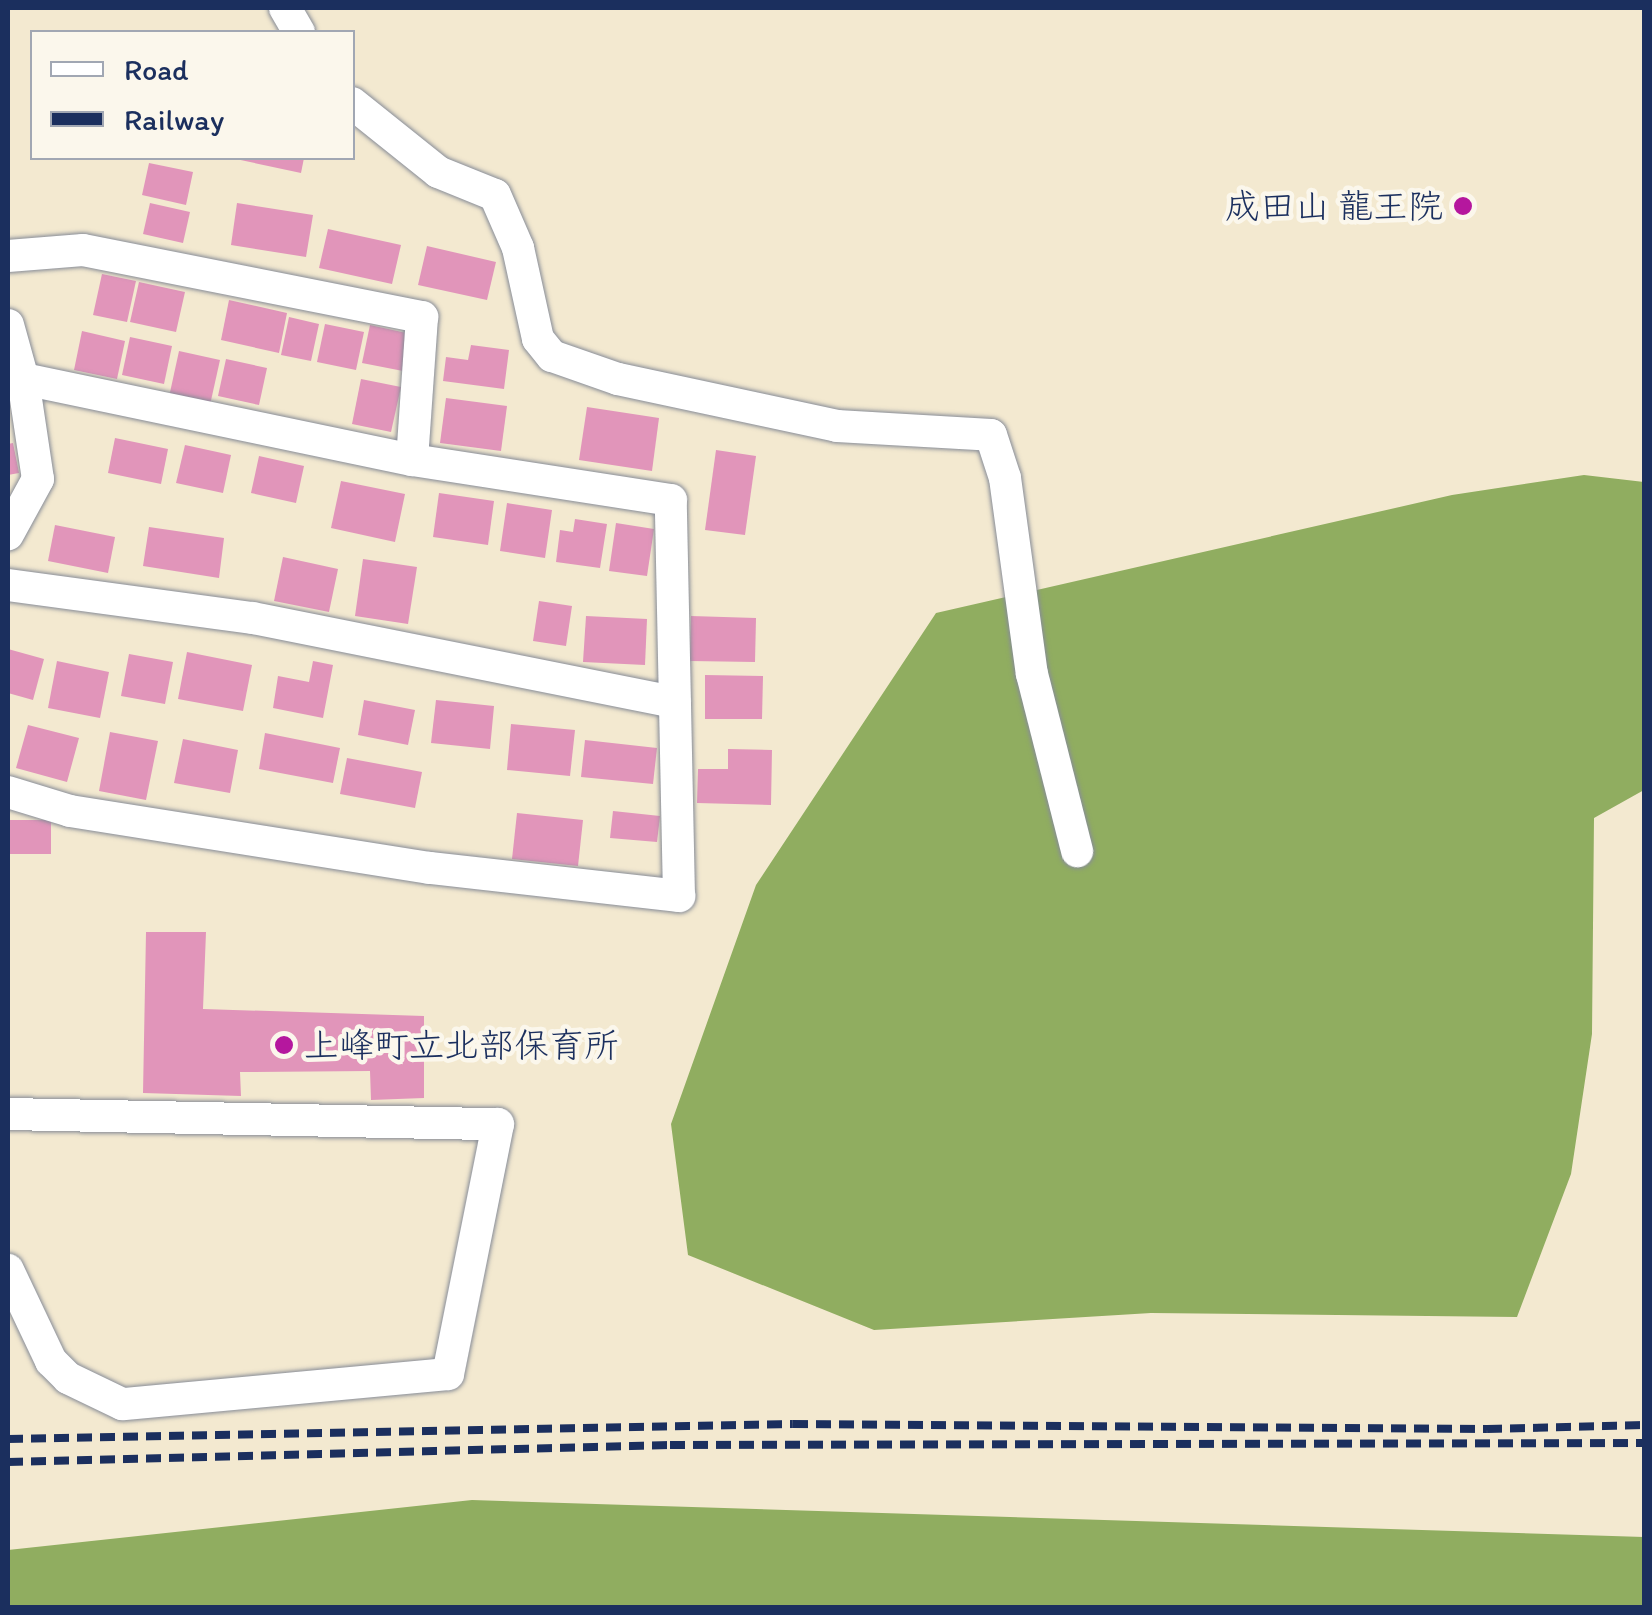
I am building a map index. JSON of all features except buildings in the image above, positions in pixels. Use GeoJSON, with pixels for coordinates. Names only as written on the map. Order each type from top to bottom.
{"type":"FeatureCollection","features":[{"type":"Feature","properties":{"kind":"street"},"geometry":{"type":"LineString","coordinates":[[284,8],[298,30]]}},
{"type":"Feature","properties":{"kind":"street"},"geometry":{"type":"LineString","coordinates":[[355,105],[438,172],[495,195],[518,248],[538,339],[552,356],[618,380],[837,426],[991,435],[1004,478],[1032,674],[1077,851]]}},
{"type":"Feature","properties":{"kind":"street"},"geometry":{"type":"LineString","coordinates":[[8,256],[83,250],[422,317],[412,460]]}},
{"type":"Feature","properties":{"kind":"street"},"geometry":{"type":"LineString","coordinates":[[8,324],[22,379],[38,479],[8,534]]}},
{"type":"Feature","properties":{"kind":"street"},"geometry":{"type":"LineString","coordinates":[[8,792],[70,812],[430,868],[679,896],[670,500],[412,460],[22,379]]}},
{"type":"Feature","properties":{"kind":"street"},"geometry":{"type":"LineString","coordinates":[[8,584],[253,618],[675,702]]}},
{"type":"Feature","properties":{"kind":"street"},"geometry":{"type":"LineString","coordinates":[[8,1114],[498,1124],[448,1374],[122,1404],[68,1378],[51,1361],[8,1270]]}},
{"type":"Feature","properties":{"kind":"green space"},"geometry":{"type":"Polygon","coordinates":[[[1584,475],[1644,482],[1644,790],[1594,818],[1592,1034],[1571,1174],[1517,1317],[1151,1313],[874,1330],[688,1255],[671,1124],[756,885],[936,613],[1452,495],[1584,475]]]}},
{"type":"Feature","properties":{"kind":"green space"},"geometry":{"type":"Polygon","coordinates":[[[472,1500],[1644,1537],[1644,1607],[8,1607],[8,1550],[472,1500]]]}},
{"type":"Feature","properties":{"kind":"railway"},"geometry":{"type":"LineString","coordinates":[[8,1439],[793,1424],[1487,1429],[1644,1425]]}},
{"type":"Feature","properties":{"kind":"railway"},"geometry":{"type":"LineString","coordinates":[[8,1462],[670,1445],[1644,1443]]}},
{"type":"Feature","properties":{"kind":"place","name":"成田山 龍王院"},"geometry":{"type":"Point","coordinates":[1463,206]}},
{"type":"Feature","properties":{"kind":"place","name":"上峰町立北部保育所"},"geometry":{"type":"Point","coordinates":[284,1045]}}]}
